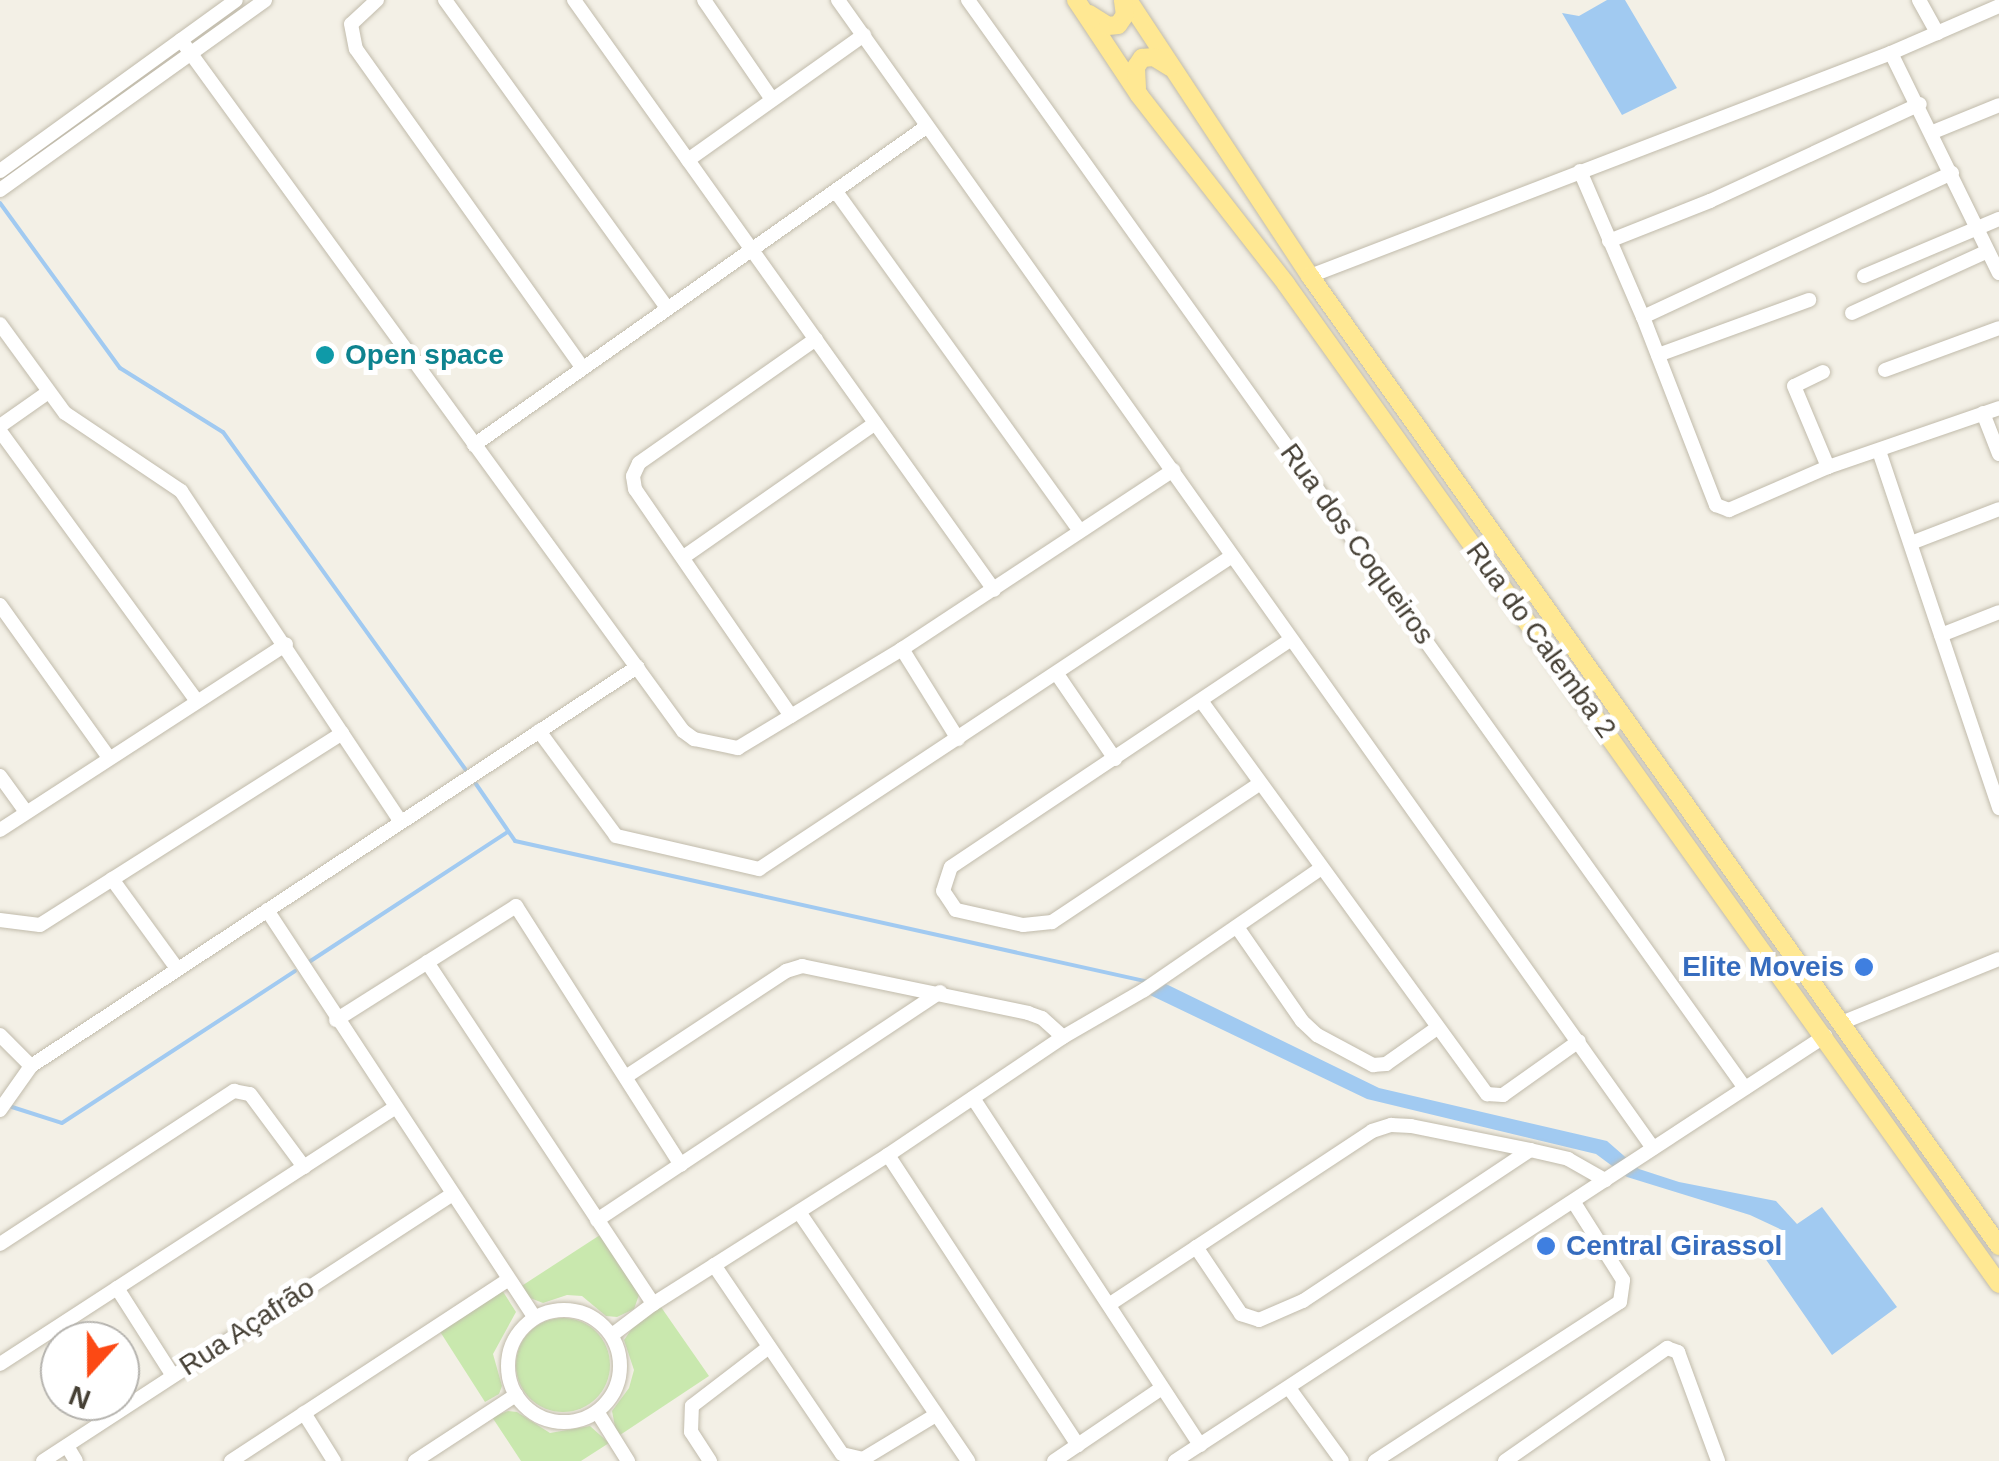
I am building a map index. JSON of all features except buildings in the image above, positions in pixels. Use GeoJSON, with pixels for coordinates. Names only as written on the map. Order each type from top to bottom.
{"type":"FeatureCollection","features":[{"type":"Feature","properties":{"kind":"main road"},"geometry":{"type":"LineString","coordinates":[[1080,6],[1113,27],[1126,15],[1125,0]]}},
{"type":"Feature","properties":{"kind":"main road","name":"Rua do Calemba 2"},"geometry":{"type":"LineString","coordinates":[[1125,0],[1178,73],[1310,276],[1999,1246]]}},
{"type":"Feature","properties":{"kind":"main road","name":"Rua do Calemba 2"},"geometry":{"type":"LineString","coordinates":[[1080,6],[1139,96],[1286,284],[1999,1284]]}},
{"type":"Feature","properties":{"kind":"main road"},"geometry":{"type":"LineString","coordinates":[[1139,96],[1134,76],[1142,58],[1154,57],[1178,73]]}},
{"type":"Feature","properties":{"kind":"street"},"geometry":{"type":"LineString","coordinates":[[0,190],[186,47],[236,0]]}},
{"type":"Feature","properties":{"kind":"street"},"geometry":{"type":"LineString","coordinates":[[0,172],[186,47],[265,0]]}},
{"type":"Feature","properties":{"kind":"street"},"geometry":{"type":"LineString","coordinates":[[377,0],[351,24],[352,41],[581,366]]}},
{"type":"Feature","properties":{"kind":"street"},"geometry":{"type":"LineString","coordinates":[[445,0],[667,308]]}},
{"type":"Feature","properties":{"kind":"street"},"geometry":{"type":"LineString","coordinates":[[574,0],[755,249],[994,590]]}},
{"type":"Feature","properties":{"kind":"street"},"geometry":{"type":"LineString","coordinates":[[704,0],[771,98]]}},
{"type":"Feature","properties":{"kind":"street"},"geometry":{"type":"LineString","coordinates":[[838,0],[1653,1148]]}},
{"type":"Feature","properties":{"kind":"street","name":"Rua dos Coqueiros"},"geometry":{"type":"LineString","coordinates":[[968,0],[1745,1088]]}},
{"type":"Feature","properties":{"kind":"street"},"geometry":{"type":"LineString","coordinates":[[1920,0],[1936,33]]}},
{"type":"Feature","properties":{"kind":"street"},"geometry":{"type":"LineString","coordinates":[[1310,276],[1891,53],[1999,6]]}},
{"type":"Feature","properties":{"kind":"street"},"geometry":{"type":"LineString","coordinates":[[688,160],[864,35]]}},
{"type":"Feature","properties":{"kind":"street"},"geometry":{"type":"LineString","coordinates":[[186,47],[636,667],[694,740],[738,748],[902,649],[1173,470]]}},
{"type":"Feature","properties":{"kind":"street"},"geometry":{"type":"LineString","coordinates":[[1891,53],[1920,104],[1999,272]]}},
{"type":"Feature","properties":{"kind":"street"},"geometry":{"type":"LineString","coordinates":[[1610,240],[1710,201],[1920,104]]}},
{"type":"Feature","properties":{"kind":"street"},"geometry":{"type":"LineString","coordinates":[[1933,132],[1999,104]]}},
{"type":"Feature","properties":{"kind":"street"},"geometry":{"type":"LineString","coordinates":[[474,445],[581,366],[837,193],[926,127]]}},
{"type":"Feature","properties":{"kind":"street"},"geometry":{"type":"LineString","coordinates":[[1580,171],[1643,317],[1716,506],[1722,511],[1828,467],[1999,408]]}},
{"type":"Feature","properties":{"kind":"street"},"geometry":{"type":"LineString","coordinates":[[1643,317],[1952,173]]}},
{"type":"Feature","properties":{"kind":"street"},"geometry":{"type":"LineString","coordinates":[[837,193],[1079,530]]}},
{"type":"Feature","properties":{"kind":"street"},"geometry":{"type":"LineString","coordinates":[[1864,276],[1999,219]]}},
{"type":"Feature","properties":{"kind":"street"},"geometry":{"type":"LineString","coordinates":[[1852,313],[1988,251]]}},
{"type":"Feature","properties":{"kind":"street"},"geometry":{"type":"LineString","coordinates":[[1658,354],[1809,300]]}},
{"type":"Feature","properties":{"kind":"street"},"geometry":{"type":"LineString","coordinates":[[0,324],[47,393],[79,426],[181,490],[400,820]]}},
{"type":"Feature","properties":{"kind":"street"},"geometry":{"type":"LineString","coordinates":[[1885,370],[1999,328]]}},
{"type":"Feature","properties":{"kind":"street"},"geometry":{"type":"LineString","coordinates":[[791,716],[685,556],[635,489],[634,468],[816,338]]}},
{"type":"Feature","properties":{"kind":"street"},"geometry":{"type":"LineString","coordinates":[[1823,372],[1794,386],[1828,467]]}},
{"type":"Feature","properties":{"kind":"street"},"geometry":{"type":"LineString","coordinates":[[47,393],[0,428],[196,700]]}},
{"type":"Feature","properties":{"kind":"street"},"geometry":{"type":"LineString","coordinates":[[1983,413],[1999,454]]}},
{"type":"Feature","properties":{"kind":"street"},"geometry":{"type":"LineString","coordinates":[[685,556],[874,424]]}},
{"type":"Feature","properties":{"kind":"street"},"geometry":{"type":"LineString","coordinates":[[1879,451],[1999,808]]}},
{"type":"Feature","properties":{"kind":"street"},"geometry":{"type":"LineString","coordinates":[[1910,544],[1999,509]]}},
{"type":"Feature","properties":{"kind":"street"},"geometry":{"type":"LineString","coordinates":[[539,730],[616,836],[759,869],[1232,556]]}},
{"type":"Feature","properties":{"kind":"street"},"geometry":{"type":"LineString","coordinates":[[0,605],[109,758]]}},
{"type":"Feature","properties":{"kind":"street"},"geometry":{"type":"LineString","coordinates":[[1941,635],[1999,612]]}},
{"type":"Feature","properties":{"kind":"street"},"geometry":{"type":"LineString","coordinates":[[1259,784],[1052,922],[1022,925],[956,910],[943,891],[952,867],[1290,640]]}},
{"type":"Feature","properties":{"kind":"street"},"geometry":{"type":"LineString","coordinates":[[0,830],[286,644]]}},
{"type":"Feature","properties":{"kind":"street"},"geometry":{"type":"LineString","coordinates":[[902,649],[958,738]]}},
{"type":"Feature","properties":{"kind":"street"},"geometry":{"type":"LineString","coordinates":[[0,1110],[31,1066],[636,667]]}},
{"type":"Feature","properties":{"kind":"street"},"geometry":{"type":"LineString","coordinates":[[1056,674],[1114,760]]}},
{"type":"Feature","properties":{"kind":"street"},"geometry":{"type":"LineString","coordinates":[[1202,702],[1320,869],[1490,1096],[1504,1095],[1579,1041]]}},
{"type":"Feature","properties":{"kind":"street"},"geometry":{"type":"LineString","coordinates":[[0,920],[40,925],[342,733]]}},
{"type":"Feature","properties":{"kind":"street"},"geometry":{"type":"LineString","coordinates":[[0,776],[26,812]]}},
{"type":"Feature","properties":{"kind":"street"},"geometry":{"type":"LineString","coordinates":[[612,1335],[653,1304],[888,1155],[1063,1037],[1144,990],[1320,869]]}},
{"type":"Feature","properties":{"kind":"street"},"geometry":{"type":"LineString","coordinates":[[112,879],[176,967]]}},
{"type":"Feature","properties":{"kind":"street"},"geometry":{"type":"LineString","coordinates":[[336,1020],[516,906],[681,1165]]}},
{"type":"Feature","properties":{"kind":"street"},"geometry":{"type":"LineString","coordinates":[[267,910],[534,1317]]}},
{"type":"Feature","properties":{"kind":"street"},"geometry":{"type":"LineString","coordinates":[[1237,928],[1302,1021],[1317,1036],[1372,1065],[1386,1064],[1437,1028]]}},
{"type":"Feature","properties":{"kind":"street"},"geometry":{"type":"LineString","coordinates":[[1841,1023],[1999,959]]}},
{"type":"Feature","properties":{"kind":"street"},"geometry":{"type":"LineString","coordinates":[[427,962],[653,1304]]}},
{"type":"Feature","properties":{"kind":"street"},"geometry":{"type":"LineString","coordinates":[[627,1076],[786,971],[802,966],[1028,1013],[1042,1018],[1063,1037]]}},
{"type":"Feature","properties":{"kind":"street"},"geometry":{"type":"LineString","coordinates":[[597,1220],[940,992]]}},
{"type":"Feature","properties":{"kind":"street"},"geometry":{"type":"LineString","coordinates":[[0,1035],[31,1066]]}},
{"type":"Feature","properties":{"kind":"street"},"geometry":{"type":"LineString","coordinates":[[1175,1461],[1825,1036]]}},
{"type":"Feature","properties":{"kind":"street"},"geometry":{"type":"LineString","coordinates":[[0,1244],[234,1091],[250,1094],[304,1167]]}},
{"type":"Feature","properties":{"kind":"street"},"geometry":{"type":"LineString","coordinates":[[973,1098],[1200,1445]]}},
{"type":"Feature","properties":{"kind":"street"},"geometry":{"type":"LineString","coordinates":[[0,1364],[394,1108]]}},
{"type":"Feature","properties":{"kind":"street"},"geometry":{"type":"LineString","coordinates":[[1110,1304],[1372,1131],[1391,1125],[1481,1137],[1568,1159],[1605,1180]]}},
{"type":"Feature","properties":{"kind":"street"},"geometry":{"type":"LineString","coordinates":[[1196,1247],[1240,1314],[1259,1320],[1303,1301],[1530,1150]]}},
{"type":"Feature","properties":{"kind":"street"},"geometry":{"type":"LineString","coordinates":[[888,1155],[1078,1445]]}},
{"type":"Feature","properties":{"kind":"street","name":"Rua Açafrão"},"geometry":{"type":"LineString","coordinates":[[44,1461],[451,1195]]}},
{"type":"Feature","properties":{"kind":"street"},"geometry":{"type":"LineString","coordinates":[[1375,1461],[1620,1302],[1623,1280],[1573,1201]]}},
{"type":"Feature","properties":{"kind":"street"},"geometry":{"type":"LineString","coordinates":[[799,1212],[968,1461]]}},
{"type":"Feature","properties":{"kind":"street"},"geometry":{"type":"LineString","coordinates":[[714,1265],[842,1454],[853,1460],[862,1459],[936,1415]]}},
{"type":"Feature","properties":{"kind":"street"},"geometry":{"type":"LineString","coordinates":[[230,1461],[508,1280]]}},
{"type":"Feature","properties":{"kind":"street"},"geometry":{"type":"LineString","coordinates":[[117,1288],[172,1376]]}},
{"type":"Feature","properties":{"kind":"street"},"geometry":{"type":"LineString","coordinates":[[560,1309],[578,1311],[612,1335],[620,1360],[619,1376],[598,1413],[556,1422],[538,1416],[516,1395],[506,1364],[510,1348],[534,1317],[560,1309]]}},
{"type":"Feature","properties":{"kind":"street"},"geometry":{"type":"LineString","coordinates":[[710,1461],[690,1432],[692,1406],[769,1347]]}},
{"type":"Feature","properties":{"kind":"street"},"geometry":{"type":"LineString","coordinates":[[1505,1461],[1532,1454],[1666,1348],[1673,1348],[1718,1461]]}},
{"type":"Feature","properties":{"kind":"street"},"geometry":{"type":"LineString","coordinates":[[1054,1461],[1162,1388]]}},
{"type":"Feature","properties":{"kind":"street"},"geometry":{"type":"LineString","coordinates":[[1288,1388],[1342,1461]]}},
{"type":"Feature","properties":{"kind":"street"},"geometry":{"type":"LineString","coordinates":[[415,1461],[516,1395]]}},
{"type":"Feature","properties":{"kind":"street"},"geometry":{"type":"LineString","coordinates":[[304,1413],[334,1461]]}},
{"type":"Feature","properties":{"kind":"street"},"geometry":{"type":"LineString","coordinates":[[598,1413],[628,1461]]}},
{"type":"Feature","properties":{"kind":"street"},"geometry":{"type":"LineString","coordinates":[[67,1446],[76,1461]]}},
{"type":"Feature","properties":{"kind":"green space"},"geometry":{"type":"Polygon","coordinates":[[[600,1235],[640,1292],[634,1309],[617,1317],[606,1316],[582,1296],[567,1295],[543,1303],[525,1296],[520,1287],[600,1235]]]}},
{"type":"Feature","properties":{"kind":"green space"},"geometry":{"type":"Polygon","coordinates":[[[502,1290],[516,1312],[493,1354],[502,1386],[499,1394],[485,1402],[439,1330],[502,1290]]]}},
{"type":"Feature","properties":{"kind":"green space"},"geometry":{"type":"Polygon","coordinates":[[[661,1307],[709,1376],[617,1437],[612,1411],[629,1388],[634,1370],[624,1340],[633,1327],[661,1307]]]}},
{"type":"Feature","properties":{"kind":"green space"},"geometry":{"type":"Polygon","coordinates":[[[563,1318],[581,1322],[596,1332],[606,1347],[610,1365],[606,1383],[596,1398],[581,1408],[563,1412],[545,1408],[530,1398],[520,1383],[516,1365],[520,1347],[530,1332],[545,1322],[563,1318]]]}},
{"type":"Feature","properties":{"kind":"green space"},"geometry":{"type":"Polygon","coordinates":[[[517,1412],[550,1433],[590,1426],[609,1443],[581,1461],[521,1461],[492,1417],[517,1412]]]}},
{"type":"Feature","properties":{"kind":"water"},"geometry":{"type":"Polygon","coordinates":[[[1607,0],[1625,0],[1677,88],[1622,115],[1562,13],[1579,16],[1607,0]]]}},
{"type":"Feature","properties":{"kind":"water"},"geometry":{"type":"Polygon","coordinates":[[[1166,984],[1379,1088],[1607,1141],[1639,1169],[1679,1182],[1776,1201],[1797,1224],[1822,1207],[1897,1307],[1832,1355],[1758,1248],[1782,1230],[1750,1215],[1627,1177],[1596,1154],[1367,1099],[1150,995],[1166,984]]]}},
{"type":"Feature","properties":{"kind":"waterway"},"geometry":{"type":"LineString","coordinates":[[0,203],[120,368],[223,432],[465,769]]}},
{"type":"Feature","properties":{"kind":"waterway"},"geometry":{"type":"LineString","coordinates":[[476,784],[515,841],[1149,982]]}},
{"type":"Feature","properties":{"kind":"waterway"},"geometry":{"type":"LineString","coordinates":[[309,962],[508,832]]}},
{"type":"Feature","properties":{"kind":"waterway"},"geometry":{"type":"LineString","coordinates":[[12,1107],[62,1123],[295,971]]}},
{"type":"Feature","properties":{"kind":"place","name":"Open space"},"geometry":{"type":"Point","coordinates":[325,355]}},
{"type":"Feature","properties":{"kind":"place","name":"Elite Moveis"},"geometry":{"type":"Point","coordinates":[1864,967]}},
{"type":"Feature","properties":{"kind":"place","name":"Central Girassol"},"geometry":{"type":"Point","coordinates":[1546,1246]}}]}
